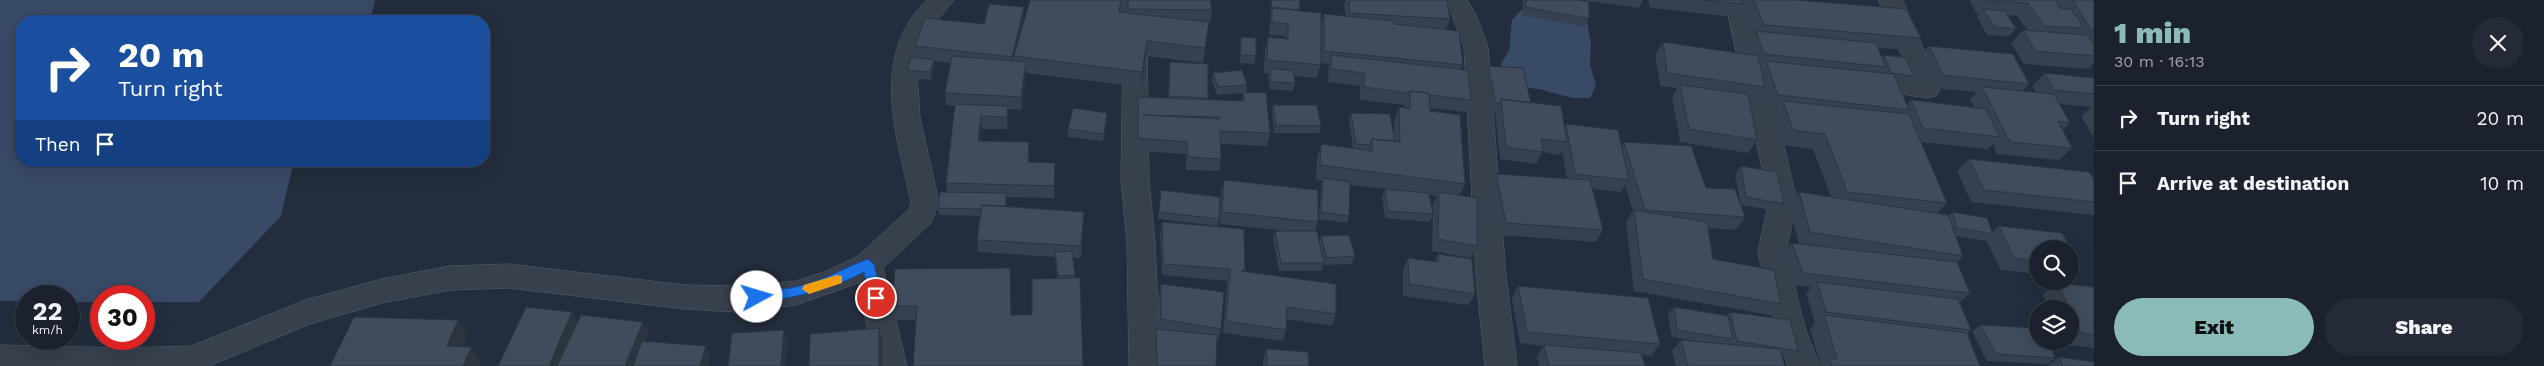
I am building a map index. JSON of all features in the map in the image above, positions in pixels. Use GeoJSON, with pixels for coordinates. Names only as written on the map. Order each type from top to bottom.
{"type":"FeatureCollection","features":[{"type":"Feature","properties":{"kind":"street"},"geometry":{"type":"LineString","coordinates":[[0,359],[190,362],[305,313],[382,291],[450,278],[509,276],[685,297],[738,299],[796,293],[836,280],[868,264],[921,215],[925,202],[905,108],[904,73],[912,37],[924,16],[942,0]]}},
{"type":"Feature","properties":{"kind":"street"},"geometry":{"type":"LineString","coordinates":[[1110,0],[1122,11],[1135,40],[1135,170],[1141,243],[1145,366]]}},
{"type":"Feature","properties":{"kind":"street"},"geometry":{"type":"LineString","coordinates":[[1455,0],[1464,15],[1476,47],[1491,276],[1501,366]]}},
{"type":"Feature","properties":{"kind":"street"},"geometry":{"type":"LineString","coordinates":[[1737,0],[1783,200],[1772,252],[1790,328],[1804,366]]}},
{"type":"Feature","properties":{"kind":"street"},"geometry":{"type":"LineString","coordinates":[[1838,78],[1927,89],[1891,0]]}},
{"type":"Feature","properties":{"kind":"street"},"geometry":{"type":"LineString","coordinates":[[1752,69],[1781,72]]}},
{"type":"Feature","properties":{"kind":"street"},"geometry":{"type":"LineString","coordinates":[[868,264],[891,366]]}},
{"type":"Feature","properties":{"kind":"water"},"geometry":{"type":"Polygon","coordinates":[[[0,0],[375,0],[371,15],[15,15],[15,167],[293,167],[281,216],[199,302],[155,302],[155,285],[90,285],[90,302],[80,302],[80,285],[15,285],[15,301],[0,301],[0,0]]]}},
{"type":"Feature","properties":{"kind":"water"},"geometry":{"type":"Polygon","coordinates":[[[1521,10],[1558,15],[1587,22],[1591,43],[1590,65],[1596,85],[1590,98],[1572,98],[1539,89],[1511,86],[1504,80],[1501,64],[1509,51],[1512,20],[1521,10]]]}},
{"type":"Feature","properties":{"kind":"building"},"geometry":{"type":"Polygon","coordinates":[[[1030,0],[1121,0],[1119,12],[1209,22],[1205,48],[1147,41],[1142,72],[1014,56],[1030,0]]]}},
{"type":"Feature","properties":{"kind":"building"},"geometry":{"type":"Polygon","coordinates":[[[1128,0],[1210,0],[1212,10],[1128,9],[1128,0]]]}},
{"type":"Feature","properties":{"kind":"building"},"geometry":{"type":"Polygon","coordinates":[[[1272,0],[1300,0],[1299,10],[1271,7],[1272,0]]]}},
{"type":"Feature","properties":{"kind":"building"},"geometry":{"type":"Polygon","coordinates":[[[1349,0],[1447,0],[1450,19],[1350,13],[1349,0]]]}},
{"type":"Feature","properties":{"kind":"building"},"geometry":{"type":"Polygon","coordinates":[[[1526,0],[1578,0],[1589,2],[1589,19],[1525,7],[1526,0]]]}},
{"type":"Feature","properties":{"kind":"building"},"geometry":{"type":"Polygon","coordinates":[[[1703,0],[1741,0],[1743,4],[1703,0]]]}},
{"type":"Feature","properties":{"kind":"building"},"geometry":{"type":"Polygon","coordinates":[[[1754,0],[1796,0],[1906,9],[1921,38],[1764,25],[1754,0]]]}},
{"type":"Feature","properties":{"kind":"building"},"geometry":{"type":"Polygon","coordinates":[[[1988,0],[2055,0],[2060,8],[2071,9],[2084,28],[2044,26],[2028,3],[1988,0]]]}},
{"type":"Feature","properties":{"kind":"building"},"geometry":{"type":"Polygon","coordinates":[[[2073,0],[2094,0],[2094,30],[2091,30],[2073,0]]]}},
{"type":"Feature","properties":{"kind":"building"},"geometry":{"type":"Polygon","coordinates":[[[989,4],[1024,7],[1012,57],[915,46],[925,18],[984,24],[989,4]]]}},
{"type":"Feature","properties":{"kind":"building"},"geometry":{"type":"Polygon","coordinates":[[[1272,8],[1321,13],[1321,65],[1267,60],[1268,37],[1288,39],[1288,24],[1272,22],[1272,8]]]}},
{"type":"Feature","properties":{"kind":"building"},"geometry":{"type":"Polygon","coordinates":[[[1983,9],[2005,11],[2016,29],[1994,27],[1983,9]]]}},
{"type":"Feature","properties":{"kind":"building"},"geometry":{"type":"Polygon","coordinates":[[[1324,14],[1394,21],[1394,24],[1459,31],[1463,65],[1324,51],[1324,14]]]}},
{"type":"Feature","properties":{"kind":"building"},"geometry":{"type":"Polygon","coordinates":[[[2023,30],[2087,35],[2094,45],[2094,56],[2035,51],[2023,30]]]}},
{"type":"Feature","properties":{"kind":"building"},"geometry":{"type":"Polygon","coordinates":[[[1756,31],[1876,43],[1886,67],[1764,54],[1756,31]]]}},
{"type":"Feature","properties":{"kind":"building"},"geometry":{"type":"Polygon","coordinates":[[[1241,37],[1256,38],[1256,56],[1241,55],[1241,37]]]}},
{"type":"Feature","properties":{"kind":"building"},"geometry":{"type":"Polygon","coordinates":[[[1663,42],[1758,56],[1765,87],[1667,73],[1663,42]]]}},
{"type":"Feature","properties":{"kind":"building"},"geometry":{"type":"Polygon","coordinates":[[[1929,46],[2013,54],[2029,84],[1943,75],[1929,46]]]}},
{"type":"Feature","properties":{"kind":"building"},"geometry":{"type":"Polygon","coordinates":[[[1331,55],[1468,70],[1471,100],[1429,95],[1429,93],[1410,91],[1409,93],[1364,87],[1364,73],[1331,69],[1331,55]]]}},
{"type":"Feature","properties":{"kind":"building"},"geometry":{"type":"Polygon","coordinates":[[[1884,55],[1906,58],[1913,76],[1891,73],[1884,55]]]}},
{"type":"Feature","properties":{"kind":"building"},"geometry":{"type":"Polygon","coordinates":[[[952,56],[1026,62],[1021,97],[945,93],[952,56]]]}},
{"type":"Feature","properties":{"kind":"building"},"geometry":{"type":"Polygon","coordinates":[[[911,57],[934,60],[930,72],[907,70],[911,57]]]}},
{"type":"Feature","properties":{"kind":"building"},"geometry":{"type":"Polygon","coordinates":[[[1766,61],[1894,74],[1909,110],[1778,95],[1766,61]]]}},
{"type":"Feature","properties":{"kind":"building"},"geometry":{"type":"Polygon","coordinates":[[[1170,62],[1208,64],[1208,98],[1169,96],[1170,62]]]}},
{"type":"Feature","properties":{"kind":"building"},"geometry":{"type":"Polygon","coordinates":[[[1488,66],[1523,68],[1531,103],[1501,99],[1499,103],[1496,103],[1488,66]]]}},
{"type":"Feature","properties":{"kind":"building"},"geometry":{"type":"Polygon","coordinates":[[[1270,69],[1293,70],[1295,83],[1271,82],[1270,69]]]}},
{"type":"Feature","properties":{"kind":"building"},"geometry":{"type":"Polygon","coordinates":[[[1242,70],[1247,85],[1218,87],[1213,73],[1242,70]]]}},
{"type":"Feature","properties":{"kind":"building"},"geometry":{"type":"Polygon","coordinates":[[[2045,73],[2094,78],[2094,94],[2054,90],[2045,73]]]}},
{"type":"Feature","properties":{"kind":"building"},"geometry":{"type":"Polygon","coordinates":[[[1680,85],[1748,94],[1757,140],[1689,129],[1680,85]]]}},
{"type":"Feature","properties":{"kind":"building"},"geometry":{"type":"Polygon","coordinates":[[[1982,87],[2054,94],[2070,123],[2058,121],[2072,148],[2010,142],[1982,87]]]}},
{"type":"Feature","properties":{"kind":"building"},"geometry":{"type":"Polygon","coordinates":[[[1410,91],[1429,93],[1430,111],[1460,115],[1465,184],[1320,165],[1321,144],[1372,151],[1372,139],[1400,142],[1399,107],[1410,109],[1410,91]]]}},
{"type":"Feature","properties":{"kind":"building"},"geometry":{"type":"Polygon","coordinates":[[[1243,92],[1266,93],[1270,133],[1220,131],[1221,159],[1188,157],[1187,142],[1138,138],[1138,97],[1244,101],[1243,92]],[[1143,115],[1220,119],[1220,117],[1143,115]]]}},
{"type":"Feature","properties":{"kind":"building"},"geometry":{"type":"Polygon","coordinates":[[[1501,99],[1561,106],[1567,142],[1541,139],[1543,152],[1506,147],[1501,99]]]}},
{"type":"Feature","properties":{"kind":"building"},"geometry":{"type":"Polygon","coordinates":[[[1911,100],[1986,109],[2000,137],[1923,128],[1911,100]]]}},
{"type":"Feature","properties":{"kind":"building"},"geometry":{"type":"Polygon","coordinates":[[[1783,101],[1909,114],[1947,203],[1847,192],[1825,134],[1793,130],[1783,101]]]}},
{"type":"Feature","properties":{"kind":"building"},"geometry":{"type":"Polygon","coordinates":[[[955,104],[1008,106],[1007,117],[981,116],[978,141],[1029,142],[1028,162],[1055,163],[1054,186],[946,183],[955,104]]]}},
{"type":"Feature","properties":{"kind":"building"},"geometry":{"type":"Polygon","coordinates":[[[1273,105],[1317,105],[1321,126],[1276,125],[1273,105]]]}},
{"type":"Feature","properties":{"kind":"building"},"geometry":{"type":"Polygon","coordinates":[[[1073,108],[1107,113],[1104,134],[1068,129],[1073,108]]]}},
{"type":"Feature","properties":{"kind":"building"},"geometry":{"type":"Polygon","coordinates":[[[1351,113],[1390,114],[1395,141],[1372,139],[1370,145],[1356,144],[1351,113]]]}},
{"type":"Feature","properties":{"kind":"building"},"geometry":{"type":"Polygon","coordinates":[[[1566,124],[1618,130],[1629,180],[1575,174],[1566,124]]]}},
{"type":"Feature","properties":{"kind":"building"},"geometry":{"type":"Polygon","coordinates":[[[1624,142],[1691,146],[1706,188],[1735,189],[1745,217],[1645,210],[1624,142]]]}},
{"type":"Feature","properties":{"kind":"building"},"geometry":{"type":"Polygon","coordinates":[[[1969,159],[2089,172],[2094,179],[2094,202],[1984,190],[1969,159]]]}},
{"type":"Feature","properties":{"kind":"building"},"geometry":{"type":"Polygon","coordinates":[[[1741,166],[1777,172],[1784,204],[1746,197],[1741,166]]]}},
{"type":"Feature","properties":{"kind":"building"},"geometry":{"type":"Polygon","coordinates":[[[1496,174],[1590,180],[1603,230],[1506,223],[1496,174]]]}},
{"type":"Feature","properties":{"kind":"building"},"geometry":{"type":"Polygon","coordinates":[[[1323,178],[1350,182],[1349,216],[1321,212],[1323,178]]]}},
{"type":"Feature","properties":{"kind":"building"},"geometry":{"type":"Polygon","coordinates":[[[1224,180],[1318,190],[1318,222],[1222,212],[1224,180]]]}},
{"type":"Feature","properties":{"kind":"building"},"geometry":{"type":"Polygon","coordinates":[[[1385,189],[1429,193],[1433,214],[1388,211],[1385,189]]]}},
{"type":"Feature","properties":{"kind":"building"},"geometry":{"type":"Polygon","coordinates":[[[1161,190],[1220,197],[1219,219],[1159,212],[1161,190]]]}},
{"type":"Feature","properties":{"kind":"building"},"geometry":{"type":"Polygon","coordinates":[[[940,192],[1006,193],[1006,206],[982,205],[981,209],[938,208],[940,192]]]}},
{"type":"Feature","properties":{"kind":"building"},"geometry":{"type":"Polygon","coordinates":[[[1439,192],[1477,198],[1477,246],[1438,239],[1439,192]]]}},
{"type":"Feature","properties":{"kind":"building"},"geometry":{"type":"Polygon","coordinates":[[[1799,192],[1948,215],[1963,256],[1810,232],[1799,192]]]}},
{"type":"Feature","properties":{"kind":"building"},"geometry":{"type":"Polygon","coordinates":[[[982,205],[1084,212],[1081,246],[977,240],[982,205]]]}},
{"type":"Feature","properties":{"kind":"building"},"geometry":{"type":"Polygon","coordinates":[[[1634,210],[1707,222],[1713,259],[1774,270],[1781,304],[1643,279],[1634,210]]]}},
{"type":"Feature","properties":{"kind":"building"},"geometry":{"type":"Polygon","coordinates":[[[1952,212],[1987,218],[1993,234],[1957,228],[1952,212]]]}},
{"type":"Feature","properties":{"kind":"building"},"geometry":{"type":"Polygon","coordinates":[[[1162,222],[1244,229],[1245,270],[1241,271],[1336,284],[1336,314],[1287,307],[1286,330],[1226,321],[1230,269],[1163,264],[1162,222]]]}},
{"type":"Feature","properties":{"kind":"building"},"geometry":{"type":"Polygon","coordinates":[[[1999,226],[2062,233],[2066,240],[2029,240],[2029,260],[2014,258],[1999,226]]]}},
{"type":"Feature","properties":{"kind":"building"},"geometry":{"type":"Polygon","coordinates":[[[1275,231],[1317,231],[1324,263],[1281,263],[1275,231]]]}},
{"type":"Feature","properties":{"kind":"building"},"geometry":{"type":"Polygon","coordinates":[[[1349,235],[1355,256],[1327,258],[1321,236],[1349,235]]]}},
{"type":"Feature","properties":{"kind":"building"},"geometry":{"type":"Polygon","coordinates":[[[1792,243],[1957,262],[1970,293],[1803,273],[1792,243]]]}},
{"type":"Feature","properties":{"kind":"building"},"geometry":{"type":"Polygon","coordinates":[[[1072,251],[1075,275],[1058,276],[1055,252],[1072,251]]]}},
{"type":"Feature","properties":{"kind":"building"},"geometry":{"type":"Polygon","coordinates":[[[1438,254],[1472,259],[1475,294],[1409,284],[1408,258],[1438,262],[1438,254]]]}},
{"type":"Feature","properties":{"kind":"building"},"geometry":{"type":"Polygon","coordinates":[[[1010,268],[1011,315],[1032,315],[1032,279],[1080,278],[1083,366],[913,366],[917,306],[892,306],[895,269],[1010,268]]]}},
{"type":"Feature","properties":{"kind":"building"},"geometry":{"type":"Polygon","coordinates":[[[1817,282],[1958,299],[1971,330],[1826,312],[1817,282]]]}},
{"type":"Feature","properties":{"kind":"building"},"geometry":{"type":"Polygon","coordinates":[[[1161,284],[1224,292],[1221,329],[1161,319],[1161,284]]]}},
{"type":"Feature","properties":{"kind":"building"},"geometry":{"type":"Polygon","coordinates":[[[2079,285],[2094,287],[2094,335],[2081,333],[2079,329],[2079,300],[2065,300],[2060,290],[2079,290],[2079,285]]]}},
{"type":"Feature","properties":{"kind":"building"},"geometry":{"type":"Polygon","coordinates":[[[1518,286],[1648,298],[1660,344],[1527,332],[1518,286]]]}},
{"type":"Feature","properties":{"kind":"building"},"geometry":{"type":"Polygon","coordinates":[[[526,307],[572,312],[549,366],[498,366],[526,307]]]}},
{"type":"Feature","properties":{"kind":"building"},"geometry":{"type":"Polygon","coordinates":[[[1674,307],[1728,316],[1733,339],[1677,330],[1674,307]]]}},
{"type":"Feature","properties":{"kind":"building"},"geometry":{"type":"Polygon","coordinates":[[[1730,312],[1790,320],[1798,351],[1737,341],[1730,312]]]}},
{"type":"Feature","properties":{"kind":"building"},"geometry":{"type":"Polygon","coordinates":[[[581,315],[643,322],[625,366],[557,366],[581,315]]]}},
{"type":"Feature","properties":{"kind":"building"},"geometry":{"type":"Polygon","coordinates":[[[1824,315],[1967,333],[1980,366],[1832,366],[1830,359],[1837,359],[1824,315]]]}},
{"type":"Feature","properties":{"kind":"building"},"geometry":{"type":"Polygon","coordinates":[[[354,317],[458,320],[447,346],[471,347],[463,366],[330,366],[354,317]]]}},
{"type":"Feature","properties":{"kind":"building"},"geometry":{"type":"Polygon","coordinates":[[[1980,325],[2029,328],[2029,350],[2052,350],[2056,358],[1996,354],[1980,325]]]}},
{"type":"Feature","properties":{"kind":"building"},"geometry":{"type":"Polygon","coordinates":[[[879,328],[879,366],[809,366],[810,334],[879,328]]]}},
{"type":"Feature","properties":{"kind":"building"},"geometry":{"type":"Polygon","coordinates":[[[1156,329],[1217,335],[1216,366],[1157,366],[1156,329]]]}},
{"type":"Feature","properties":{"kind":"building"},"geometry":{"type":"Polygon","coordinates":[[[784,330],[781,366],[728,366],[732,333],[784,330]]]}},
{"type":"Feature","properties":{"kind":"building"},"geometry":{"type":"Polygon","coordinates":[[[1681,340],[1780,349],[1785,366],[1688,366],[1681,340]]]}},
{"type":"Feature","properties":{"kind":"building"},"geometry":{"type":"Polygon","coordinates":[[[642,341],[706,346],[700,366],[633,366],[642,341]]]}},
{"type":"Feature","properties":{"kind":"building"},"geometry":{"type":"Polygon","coordinates":[[[1544,345],[1641,353],[1645,366],[1549,366],[1544,345]]]}},
{"type":"Feature","properties":{"kind":"building"},"geometry":{"type":"Polygon","coordinates":[[[1266,349],[1308,352],[1309,366],[1267,366],[1266,349]]]}},
{"type":"Feature","properties":{"kind":"building"},"geometry":{"type":"Polygon","coordinates":[[[2059,357],[2094,362],[2094,366],[2063,366],[2059,357]]]}},
{"type":"Feature","properties":{"kind":"slow traffic"},"geometry":{"type":"LineString","coordinates":[[809,289],[837,280]]}},
{"type":"Feature","properties":{"kind":"route"},"geometry":{"type":"LineString","coordinates":[[757,297],[796,293],[836,280],[868,264],[876,298]]}}]}
